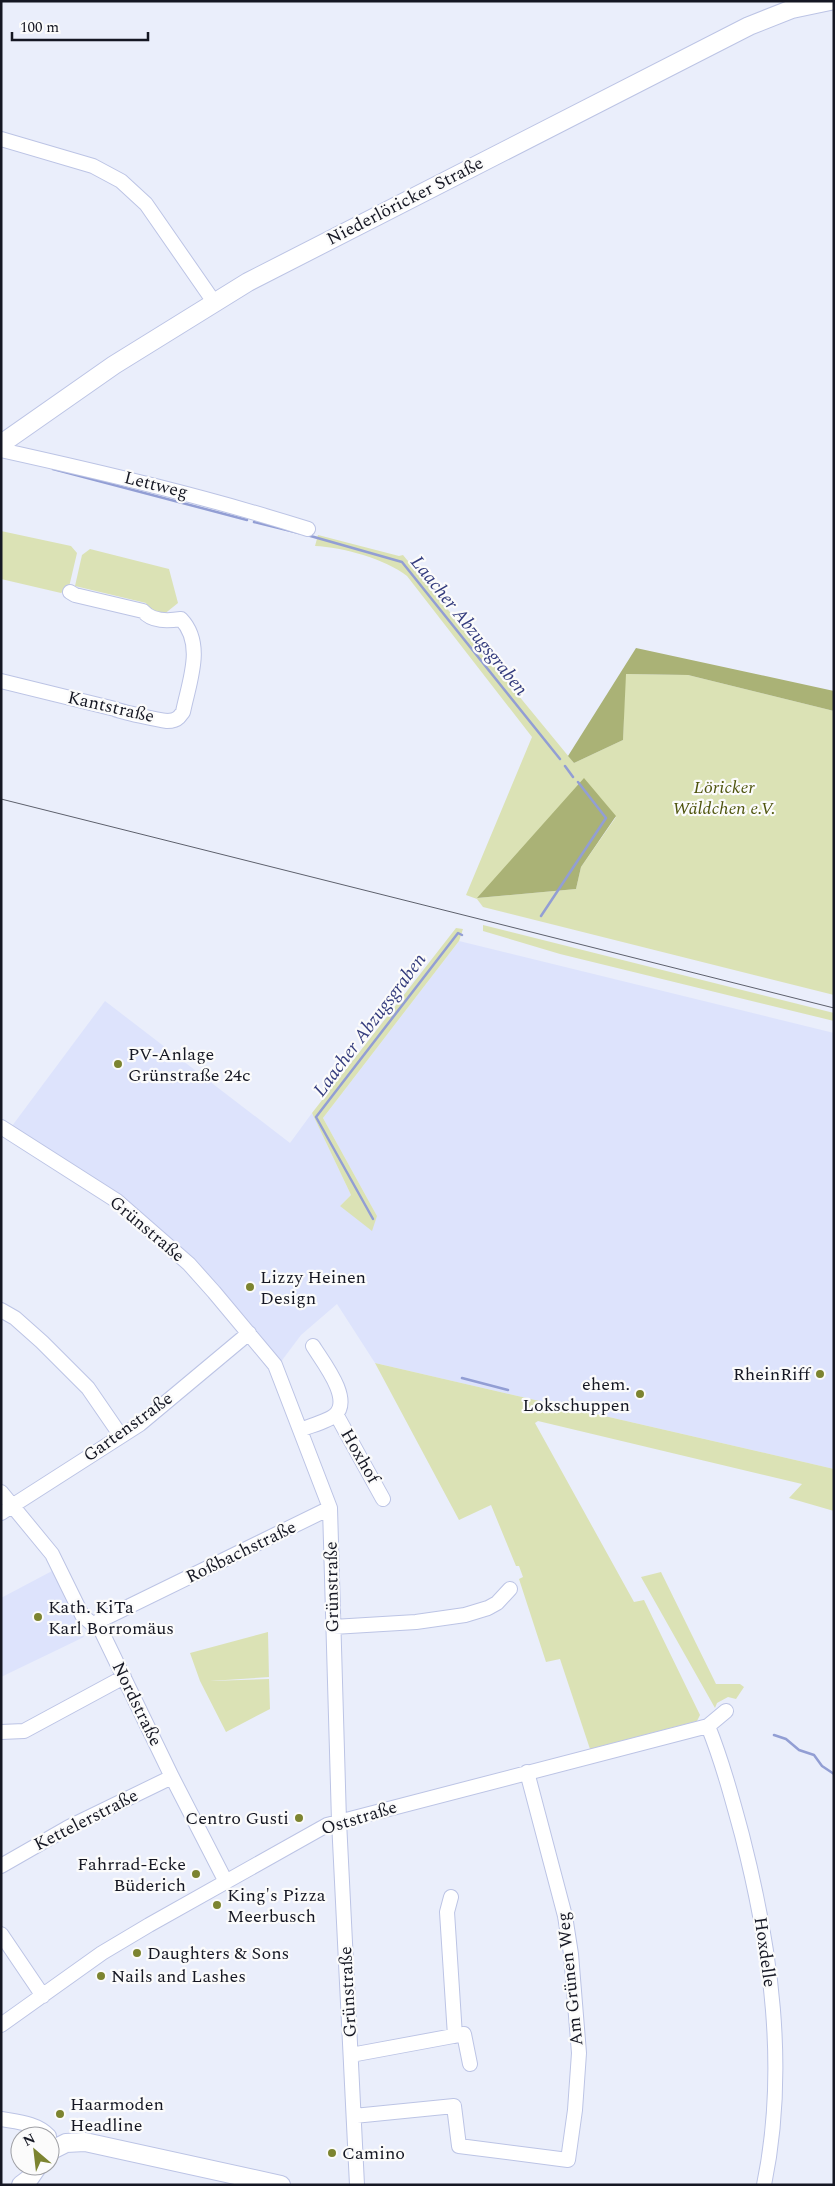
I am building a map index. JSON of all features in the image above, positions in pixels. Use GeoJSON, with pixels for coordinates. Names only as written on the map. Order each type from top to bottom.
{"type":"FeatureCollection","features":[{"type":"Feature","properties":{"kind":"main road","name":"Niederlöricker Straße"},"geometry":{"type":"LineString","coordinates":[[1,444],[114,365],[214,302],[288,260],[748,26],[792,9],[830,1]]}},
{"type":"Feature","properties":{"kind":"main road"},"geometry":{"type":"LineString","coordinates":[[60,2143],[85,2142],[281,2185]]}},
{"type":"Feature","properties":{"kind":"street"},"geometry":{"type":"LineString","coordinates":[[1,139],[93,166],[120,181],[146,204],[214,302]]}},
{"type":"Feature","properties":{"kind":"street","name":"Lettweg"},"geometry":{"type":"LineString","coordinates":[[1,450],[156,485],[234,505],[308,529]]}},
{"type":"Feature","properties":{"kind":"street","name":"Kantstraße"},"geometry":{"type":"LineString","coordinates":[[1,681],[115,709],[124,713],[135,713],[168,721],[179,717],[183,712],[195,646],[188,627],[181,619],[166,622],[148,617],[143,611],[75,595],[70,592]]}},
{"type":"Feature","properties":{"kind":"street","name":"Grünstraße"},"geometry":{"type":"LineString","coordinates":[[1,1127],[117,1201],[189,1264],[249,1333],[275,1365],[330,1508],[339,1821],[357,2185]]}},
{"type":"Feature","properties":{"kind":"street"},"geometry":{"type":"LineString","coordinates":[[1,1310],[15,1318],[42,1342],[88,1388],[121,1436]]}},
{"type":"Feature","properties":{"kind":"street","name":"Gartenstraße"},"geometry":{"type":"LineString","coordinates":[[7,1509],[140,1424],[249,1333]]}},
{"type":"Feature","properties":{"kind":"street","name":"Hoxhof"},"geometry":{"type":"LineString","coordinates":[[300,1430],[336,1414],[341,1404],[339,1388],[313,1346]]}},
{"type":"Feature","properties":{"kind":"street","name":"Hoxhof"},"geometry":{"type":"LineString","coordinates":[[336,1414],[383,1498]]}},
{"type":"Feature","properties":{"kind":"street"},"geometry":{"type":"LineString","coordinates":[[1,1492],[7,1509],[52,1554],[82,1615],[92,1624],[98,1622]]}},
{"type":"Feature","properties":{"kind":"street","name":"Roßbachstraße"},"geometry":{"type":"LineString","coordinates":[[98,1622],[330,1508]]}},
{"type":"Feature","properties":{"kind":"street"},"geometry":{"type":"LineString","coordinates":[[333,1627],[416,1622],[464,1615],[488,1608],[497,1603],[510,1589]]}},
{"type":"Feature","properties":{"kind":"street","name":"Nordstraße"},"geometry":{"type":"LineString","coordinates":[[98,1622],[172,1777],[226,1882]]}},
{"type":"Feature","properties":{"kind":"street"},"geometry":{"type":"LineString","coordinates":[[1,1732],[24,1730],[124,1677]]}},
{"type":"Feature","properties":{"kind":"street","name":"Oststraße"},"geometry":{"type":"LineString","coordinates":[[1,2025],[102,1953],[319,1829],[339,1821],[708,1726],[726,1711]]}},
{"type":"Feature","properties":{"kind":"street","name":"Hoxdelle"},"geometry":{"type":"LineString","coordinates":[[708,1726],[731,1791],[753,1878],[771,1985],[775,2080],[772,2127],[764,2185]]}},
{"type":"Feature","properties":{"kind":"street","name":"Am Grünen Weg"},"geometry":{"type":"LineString","coordinates":[[354,2116],[454,2106],[459,2146],[568,2160],[575,2110],[579,2054],[572,1962],[565,1916],[526,1772]]}},
{"type":"Feature","properties":{"kind":"street","name":"Kettelerstraße"},"geometry":{"type":"LineString","coordinates":[[1,1866],[68,1828],[172,1777]]}},
{"type":"Feature","properties":{"kind":"street"},"geometry":{"type":"LineString","coordinates":[[451,1897],[448,1912],[455,2036]]}},
{"type":"Feature","properties":{"kind":"street"},"geometry":{"type":"LineString","coordinates":[[1,1934],[43,1996]]}},
{"type":"Feature","properties":{"kind":"street"},"geometry":{"type":"LineString","coordinates":[[351,2055],[464,2034],[470,2064]]}},
{"type":"Feature","properties":{"kind":"street"},"geometry":{"type":"LineString","coordinates":[[1,2119],[35,2126]]}},
{"type":"Feature","properties":{"kind":"shaded area"},"geometry":{"type":"Polygon","coordinates":[[[459,941],[834,1033],[834,1469],[375,1363],[337,1304],[301,1335],[280,1363],[195,1261],[12,1126],[105,1001],[290,1143],[312,1113],[351,1195],[340,1206],[377,1216],[323,1118],[459,941]]]}},
{"type":"Feature","properties":{"kind":"shaded area","name":"Kath. KiTa Karl Borromäus"},"geometry":{"type":"Polygon","coordinates":[[[52,1571],[84,1637],[1,1677],[1,1598],[52,1571]]]}},
{"type":"Feature","properties":{"kind":"green space"},"geometry":{"type":"Polygon","coordinates":[[[1,531],[71,546],[77,553],[69,587],[61,593],[1,579],[1,531]]]}},
{"type":"Feature","properties":{"kind":"green space","name":"Löricker Wäldchen e.V."},"geometry":{"type":"Polygon","coordinates":[[[318,535],[399,556],[403,555],[574,763],[623,740],[625,674],[688,675],[834,711],[834,995],[483,907],[477,899],[466,895],[532,737],[407,576],[376,559],[351,551],[315,546],[318,535]],[[616,817],[477,898],[576,889],[581,867],[616,817]]]}},
{"type":"Feature","properties":{"kind":"green space"},"geometry":{"type":"Polygon","coordinates":[[[90,549],[169,569],[178,603],[163,615],[149,610],[146,603],[75,586],[82,555],[90,549]]]}},
{"type":"Feature","properties":{"kind":"green space"},"geometry":{"type":"Polygon","coordinates":[[[636,648],[834,691],[834,711],[688,675],[626,674],[623,740],[574,763],[568,756],[636,648]]]}},
{"type":"Feature","properties":{"kind":"green space"},"geometry":{"type":"Polygon","coordinates":[[[584,778],[616,816],[581,867],[576,889],[477,898],[584,778]]]}},
{"type":"Feature","properties":{"kind":"green space"},"geometry":{"type":"Polygon","coordinates":[[[483,925],[834,1013],[834,1021],[560,954],[483,931],[483,925]]]}},
{"type":"Feature","properties":{"kind":"green space"},"geometry":{"type":"Polygon","coordinates":[[[456,928],[463,929],[459,941],[323,1118],[377,1216],[372,1231],[340,1206],[351,1195],[312,1113],[456,928]]]}},
{"type":"Feature","properties":{"kind":"green space"},"geometry":{"type":"Polygon","coordinates":[[[375,1363],[834,1469],[834,1511],[789,1498],[802,1484],[538,1421],[535,1423],[634,1602],[644,1600],[700,1715],[697,1721],[590,1749],[560,1659],[546,1662],[519,1579],[523,1577],[519,1566],[516,1566],[491,1505],[459,1520],[375,1363]]]}},
{"type":"Feature","properties":{"kind":"green space"},"geometry":{"type":"Polygon","coordinates":[[[661,1572],[716,1684],[740,1684],[744,1687],[736,1699],[728,1697],[717,1703],[715,1708],[641,1577],[661,1572]]]}},
{"type":"Feature","properties":{"kind":"green space"},"geometry":{"type":"Polygon","coordinates":[[[268,1632],[269,1677],[210,1681],[269,1679],[270,1709],[226,1732],[200,1681],[190,1653],[268,1632]]]}},
{"type":"Feature","properties":{"kind":"waterway","name":"Laacher Abzugsgraben"},"geometry":{"type":"LineString","coordinates":[[53,469],[247,520]]}},
{"type":"Feature","properties":{"kind":"waterway","name":"Laacher Abzugsgraben"},"geometry":{"type":"LineString","coordinates":[[254,522],[299,533]]}},
{"type":"Feature","properties":{"kind":"waterway","name":"Laacher Abzugsgraben"},"geometry":{"type":"LineString","coordinates":[[307,535],[402,562],[560,759]]}},
{"type":"Feature","properties":{"kind":"waterway","name":"Laacher Abzugsgraben"},"geometry":{"type":"LineString","coordinates":[[565,766],[573,777]]}},
{"type":"Feature","properties":{"kind":"waterway","name":"Laacher Abzugsgraben"},"geometry":{"type":"LineString","coordinates":[[541,916],[606,818],[578,782]]}},
{"type":"Feature","properties":{"kind":"waterway","name":"Laacher Abzugsgraben"},"geometry":{"type":"LineString","coordinates":[[373,1219],[316,1117],[458,933],[462,935]]}},
{"type":"Feature","properties":{"kind":"waterway","name":"Laacher Abzugsgraben"},"geometry":{"type":"LineString","coordinates":[[462,1378],[508,1390]]}},
{"type":"Feature","properties":{"kind":"waterway"},"geometry":{"type":"LineString","coordinates":[[774,1735],[786,1739],[799,1750],[814,1755],[822,1766],[834,1774]]}},
{"type":"Feature","properties":{"kind":"tram line"},"geometry":{"type":"LineString","coordinates":[[1,799],[834,1008]]}},
{"type":"Feature","properties":{"kind":"place","name":"PV-Anlage Grünstraße 24c"},"geometry":{"type":"Point","coordinates":[118,1064]}},
{"type":"Feature","properties":{"kind":"place","name":"Lizzy Heinen Design"},"geometry":{"type":"Point","coordinates":[250,1287]}},
{"type":"Feature","properties":{"kind":"place","name":"RheinRiff"},"geometry":{"type":"Point","coordinates":[820,1374]}},
{"type":"Feature","properties":{"kind":"place","name":"ehem. Lokschuppen"},"geometry":{"type":"Point","coordinates":[640,1394]}},
{"type":"Feature","properties":{"kind":"place","name":"Kath. KiTa Karl Borromäus"},"geometry":{"type":"Point","coordinates":[38,1617]}},
{"type":"Feature","properties":{"kind":"place","name":"Centro Gusti"},"geometry":{"type":"Point","coordinates":[299,1818]}},
{"type":"Feature","properties":{"kind":"place","name":"Fahrrad-Ecke Büderich"},"geometry":{"type":"Point","coordinates":[196,1874]}},
{"type":"Feature","properties":{"kind":"place","name":"King's Pizza Meerbusch"},"geometry":{"type":"Point","coordinates":[217,1905]}},
{"type":"Feature","properties":{"kind":"place","name":"Daughters & Sons"},"geometry":{"type":"Point","coordinates":[137,1953]}},
{"type":"Feature","properties":{"kind":"place","name":"Nails and Lashes"},"geometry":{"type":"Point","coordinates":[101,1976]}},
{"type":"Feature","properties":{"kind":"place","name":"Haarmoden Headline"},"geometry":{"type":"Point","coordinates":[60,2114]}},
{"type":"Feature","properties":{"kind":"place","name":"Camino"},"geometry":{"type":"Point","coordinates":[332,2153]}}]}
